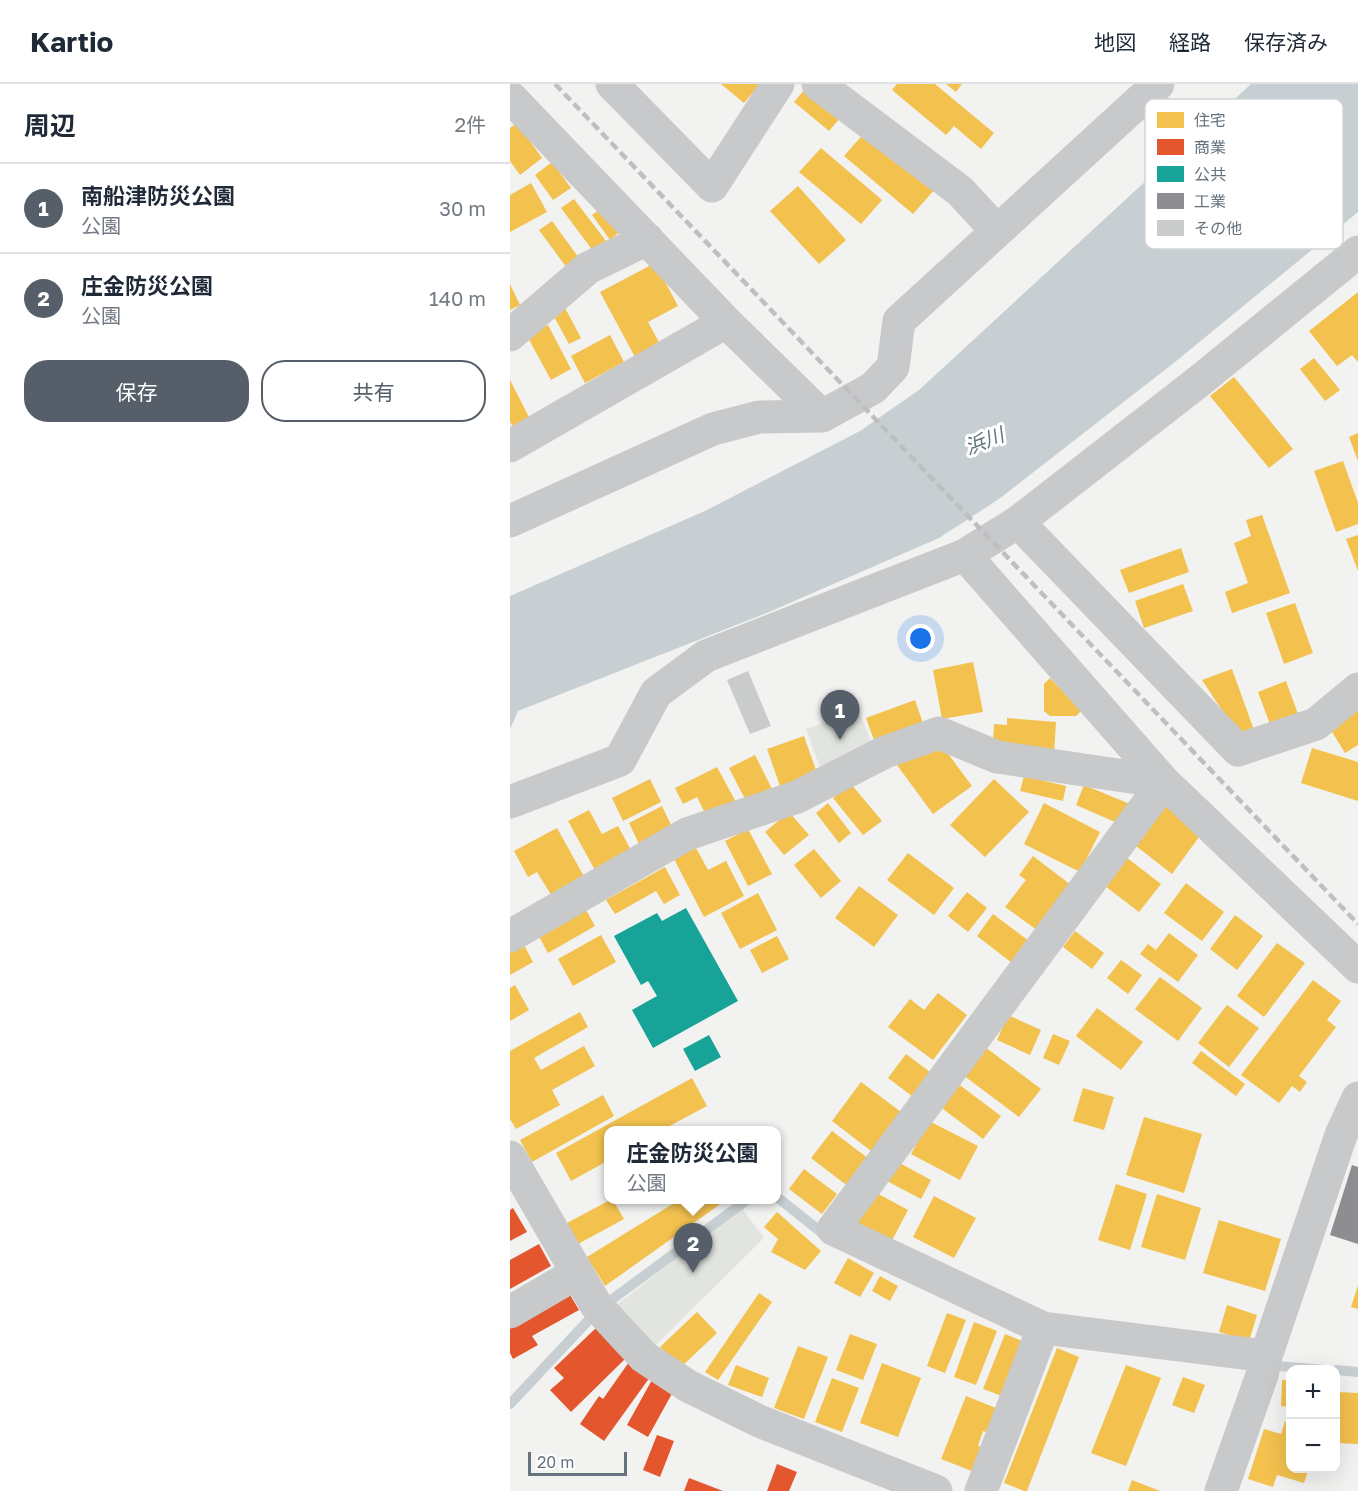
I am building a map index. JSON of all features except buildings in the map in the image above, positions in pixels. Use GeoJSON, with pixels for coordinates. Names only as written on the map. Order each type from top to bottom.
{"type":"FeatureCollection","features":[{"type":"Feature","properties":{"kind":"street"},"geometry":{"type":"LineString","coordinates":[[612,84],[712,186],[778,84]]}},
{"type":"Feature","properties":{"kind":"street"},"geometry":{"type":"LineString","coordinates":[[818,84],[960,192],[996,230]]}},
{"type":"Feature","properties":{"kind":"street"},"geometry":{"type":"LineString","coordinates":[[510,521],[713,429],[759,417],[822,416],[873,388],[893,367],[899,321],[1158,84]]}},
{"type":"Feature","properties":{"kind":"street"},"geometry":{"type":"LineString","coordinates":[[510,97],[726,322],[822,416]]}},
{"type":"Feature","properties":{"kind":"street"},"geometry":{"type":"LineString","coordinates":[[510,335],[588,268],[646,239]]}},
{"type":"Feature","properties":{"kind":"street"},"geometry":{"type":"LineString","coordinates":[[510,802],[620,760],[656,693],[706,656],[965,555],[1018,522],[1198,382],[1358,252]]}},
{"type":"Feature","properties":{"kind":"street"},"geometry":{"type":"LineString","coordinates":[[510,446],[726,322]]}},
{"type":"Feature","properties":{"kind":"street"},"geometry":{"type":"LineString","coordinates":[[1018,522],[1238,750],[1316,724],[1358,689]]}},
{"type":"Feature","properties":{"kind":"street"},"geometry":{"type":"LineString","coordinates":[[965,555],[1164,782],[1358,967]]}},
{"type":"Feature","properties":{"kind":"street"},"geometry":{"type":"LineString","coordinates":[[510,936],[687,834],[797,797],[885,752],[939,733],[998,757],[1164,782]]}},
{"type":"Feature","properties":{"kind":"street"},"geometry":{"type":"LineString","coordinates":[[1164,782],[833,1229],[1040,1336],[1264,1366]]}},
{"type":"Feature","properties":{"kind":"street"},"geometry":{"type":"LineString","coordinates":[[1221,1491],[1341,1135],[1358,1098]]}},
{"type":"Feature","properties":{"kind":"street"},"geometry":{"type":"LineString","coordinates":[[510,1157],[599,1309],[644,1358],[687,1386],[759,1422],[936,1491]]}},
{"type":"Feature","properties":{"kind":"street"},"geometry":{"type":"LineString","coordinates":[[510,1312],[577,1273]]}},
{"type":"Feature","properties":{"kind":"street"},"geometry":{"type":"LineString","coordinates":[[981,1491],[1040,1336]]}},
{"type":"Feature","properties":{"kind":"shaded area"},"geometry":{"type":"Polygon","coordinates":[[[859,710],[875,752],[824,779],[806,729],[859,710]]]}},
{"type":"Feature","properties":{"kind":"shaded area"},"geometry":{"type":"Polygon","coordinates":[[[741,1207],[764,1238],[651,1350],[613,1308],[741,1207]]]}},
{"type":"Feature","properties":{"kind":"water"},"geometry":{"type":"Polygon","coordinates":[[[1251,84],[1358,84],[1358,212],[1343,224],[1343,99],[1235,99],[1251,84]]]}},
{"type":"Feature","properties":{"kind":"water","name":"浜川"},"geometry":{"type":"Polygon","coordinates":[[[1145,182],[1145,249],[1313,249],[1175,362],[999,499],[939,538],[769,612],[518,711],[510,729],[510,596],[705,511],[860,431],[919,390],[1145,182]]]}},
{"type":"Feature","properties":{"kind":"waterway"},"geometry":{"type":"LineString","coordinates":[[781,1200],[826,1236]]}},
{"type":"Feature","properties":{"kind":"waterway"},"geometry":{"type":"LineString","coordinates":[[510,1404],[599,1309],[742,1204]]}},
{"type":"Feature","properties":{"kind":"waterway"},"geometry":{"type":"LineString","coordinates":[[1267,1365],[1286,1367]]}},
{"type":"Feature","properties":{"kind":"waterway"},"geometry":{"type":"LineString","coordinates":[[1340,1370],[1358,1372]]}},
{"type":"Feature","properties":{"kind":"railway"},"geometry":{"type":"LineString","coordinates":[[555,84],[1358,924]]}},
{"type":"Feature","properties":{"kind":"place","name":"南船津防災公園"},"geometry":{"type":"Point","coordinates":[840,740]}},
{"type":"Feature","properties":{"kind":"place","name":"庄金防災公園"},"geometry":{"type":"Point","coordinates":[693,1273]}}]}
